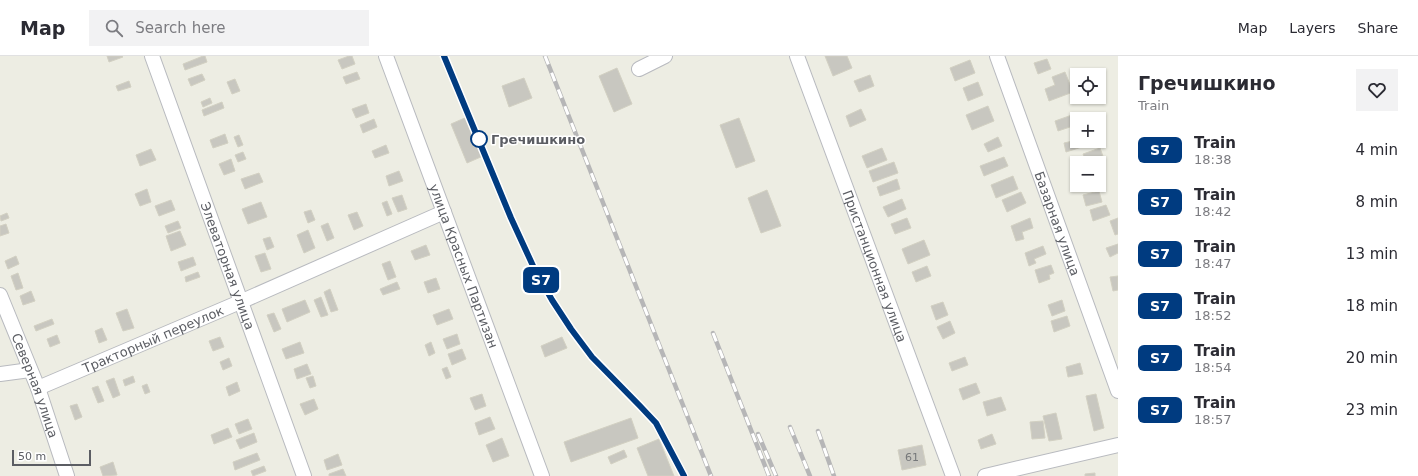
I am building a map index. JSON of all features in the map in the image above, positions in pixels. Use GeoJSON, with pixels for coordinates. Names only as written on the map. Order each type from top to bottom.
{"type":"FeatureCollection","features":[{"type":"Feature","properties":{"kind":"street","name":"Элеваторная улица"},"geometry":{"type":"LineString","coordinates":[[152,56],[304,476]]}},
{"type":"Feature","properties":{"kind":"street","name":"улица Красных Партизан"},"geometry":{"type":"LineString","coordinates":[[386,56],[542,476]]}},
{"type":"Feature","properties":{"kind":"street"},"geometry":{"type":"LineString","coordinates":[[639,69],[665,56]]}},
{"type":"Feature","properties":{"kind":"street","name":"Пристанционная улица"},"geometry":{"type":"LineString","coordinates":[[797,56],[953,476]]}},
{"type":"Feature","properties":{"kind":"street","name":"Базарная улица"},"geometry":{"type":"LineString","coordinates":[[997,56],[1118,391]]}},
{"type":"Feature","properties":{"kind":"street","name":"Тракторный переулок"},"geometry":{"type":"LineString","coordinates":[[38,388],[240,302],[444,212]]}},
{"type":"Feature","properties":{"kind":"street","name":"Северная улица"},"geometry":{"type":"LineString","coordinates":[[0,295],[38,388],[67,476]]}},
{"type":"Feature","properties":{"kind":"street"},"geometry":{"type":"LineString","coordinates":[[0,374],[30,370]]}},
{"type":"Feature","properties":{"kind":"street"},"geometry":{"type":"LineString","coordinates":[[985,476],[1118,445]]}},
{"type":"Feature","properties":{"kind":"building"},"geometry":{"type":"Polygon","coordinates":[[[107,56],[122,56],[123,57],[109,62],[107,56]]]}},
{"type":"Feature","properties":{"kind":"building"},"geometry":{"type":"Polygon","coordinates":[[[205,56],[207,62],[185,70],[183,64],[205,56]]]}},
{"type":"Feature","properties":{"kind":"building"},"geometry":{"type":"Polygon","coordinates":[[[352,56],[355,64],[342,69],[338,60],[352,56]]]}},
{"type":"Feature","properties":{"kind":"building"},"geometry":{"type":"Polygon","coordinates":[[[825,56],[847,56],[852,68],[833,76],[825,56]]]}},
{"type":"Feature","properties":{"kind":"building"},"geometry":{"type":"Polygon","coordinates":[[[1047,59],[1051,69],[1038,74],[1034,63],[1047,59]]]}},
{"type":"Feature","properties":{"kind":"building"},"geometry":{"type":"Polygon","coordinates":[[[970,60],[975,73],[955,81],[950,68],[970,60]]]}},
{"type":"Feature","properties":{"kind":"building","name":"Гречишкино"},"geometry":{"type":"Polygon","coordinates":[[[617,68],[632,104],[614,112],[599,76],[617,68]]]}},
{"type":"Feature","properties":{"kind":"building"},"geometry":{"type":"Polygon","coordinates":[[[357,72],[360,79],[346,84],[343,77],[357,72]]]}},
{"type":"Feature","properties":{"kind":"building"},"geometry":{"type":"Polygon","coordinates":[[[1065,72],[1070,84],[1070,93],[1049,101],[1045,89],[1055,85],[1052,77],[1065,72]]]}},
{"type":"Feature","properties":{"kind":"building"},"geometry":{"type":"Polygon","coordinates":[[[202,74],[205,80],[191,86],[188,79],[202,74]]]}},
{"type":"Feature","properties":{"kind":"building"},"geometry":{"type":"Polygon","coordinates":[[[870,75],[874,86],[859,92],[854,81],[870,75]]]}},
{"type":"Feature","properties":{"kind":"building"},"geometry":{"type":"Polygon","coordinates":[[[524,78],[532,98],[509,107],[502,86],[524,78]]]}},
{"type":"Feature","properties":{"kind":"building"},"geometry":{"type":"Polygon","coordinates":[[[235,79],[240,91],[232,94],[227,82],[235,79]]]}},
{"type":"Feature","properties":{"kind":"building"},"geometry":{"type":"Polygon","coordinates":[[[129,81],[131,87],[118,91],[116,86],[129,81]]]}},
{"type":"Feature","properties":{"kind":"building"},"geometry":{"type":"Polygon","coordinates":[[[978,82],[983,95],[968,101],[963,88],[978,82]]]}},
{"type":"Feature","properties":{"kind":"building"},"geometry":{"type":"Polygon","coordinates":[[[210,98],[212,103],[203,107],[201,102],[210,98]]]}},
{"type":"Feature","properties":{"kind":"building"},"geometry":{"type":"Polygon","coordinates":[[[222,102],[224,108],[204,116],[202,110],[222,102]]]}},
{"type":"Feature","properties":{"kind":"building"},"geometry":{"type":"Polygon","coordinates":[[[366,104],[369,113],[356,118],[352,109],[366,104]]]}},
{"type":"Feature","properties":{"kind":"building"},"geometry":{"type":"Polygon","coordinates":[[[988,106],[994,121],[972,130],[966,115],[988,106]]]}},
{"type":"Feature","properties":{"kind":"building"},"geometry":{"type":"Polygon","coordinates":[[[861,109],[866,120],[850,127],[846,116],[861,109]]]}},
{"type":"Feature","properties":{"kind":"building"},"geometry":{"type":"Polygon","coordinates":[[[1070,116],[1070,127],[1058,131],[1055,121],[1070,116]]]}},
{"type":"Feature","properties":{"kind":"building"},"geometry":{"type":"Polygon","coordinates":[[[467,117],[483,156],[467,163],[451,124],[467,117]]]}},
{"type":"Feature","properties":{"kind":"building"},"geometry":{"type":"Polygon","coordinates":[[[739,118],[755,161],[736,168],[720,125],[739,118]]]}},
{"type":"Feature","properties":{"kind":"building"},"geometry":{"type":"Polygon","coordinates":[[[374,119],[377,127],[363,133],[360,125],[374,119]]]}},
{"type":"Feature","properties":{"kind":"building"},"geometry":{"type":"Polygon","coordinates":[[[225,134],[228,143],[213,148],[210,140],[225,134]]]}},
{"type":"Feature","properties":{"kind":"building"},"geometry":{"type":"Polygon","coordinates":[[[239,135],[243,145],[238,147],[234,137],[239,135]]]}},
{"type":"Feature","properties":{"kind":"building"},"geometry":{"type":"Polygon","coordinates":[[[998,137],[1002,146],[988,152],[984,144],[998,137]]]}},
{"type":"Feature","properties":{"kind":"building"},"geometry":{"type":"Polygon","coordinates":[[[1070,142],[1070,148],[1079,148],[1066,152],[1064,143],[1070,142]]]}},
{"type":"Feature","properties":{"kind":"building"},"geometry":{"type":"Polygon","coordinates":[[[386,145],[389,153],[375,158],[372,151],[386,145]]]}},
{"type":"Feature","properties":{"kind":"building"},"geometry":{"type":"Polygon","coordinates":[[[882,148],[887,160],[867,168],[862,156],[882,148]]]}},
{"type":"Feature","properties":{"kind":"building"},"geometry":{"type":"Polygon","coordinates":[[[1100,148],[1103,156],[1084,156],[1083,154],[1100,148]]]}},
{"type":"Feature","properties":{"kind":"building"},"geometry":{"type":"Polygon","coordinates":[[[151,149],[156,160],[140,166],[136,155],[151,149]]]}},
{"type":"Feature","properties":{"kind":"building"},"geometry":{"type":"Polygon","coordinates":[[[243,152],[246,159],[238,162],[235,155],[243,152]]]}},
{"type":"Feature","properties":{"kind":"building"},"geometry":{"type":"Polygon","coordinates":[[[1004,157],[1008,166],[984,176],[980,166],[1004,157]]]}},
{"type":"Feature","properties":{"kind":"building"},"geometry":{"type":"Polygon","coordinates":[[[231,159],[235,171],[224,175],[219,164],[231,159]]]}},
{"type":"Feature","properties":{"kind":"building"},"geometry":{"type":"Polygon","coordinates":[[[894,162],[898,173],[873,182],[869,171],[894,162]]]}},
{"type":"Feature","properties":{"kind":"building"},"geometry":{"type":"Polygon","coordinates":[[[399,171],[403,181],[389,186],[386,176],[399,171]]]}},
{"type":"Feature","properties":{"kind":"building"},"geometry":{"type":"Polygon","coordinates":[[[259,173],[263,182],[245,189],[241,179],[259,173]]]}},
{"type":"Feature","properties":{"kind":"building"},"geometry":{"type":"Polygon","coordinates":[[[1013,176],[1018,189],[996,198],[991,185],[1013,176]]]}},
{"type":"Feature","properties":{"kind":"building"},"geometry":{"type":"Polygon","coordinates":[[[897,179],[900,189],[880,196],[877,187],[897,179]]]}},
{"type":"Feature","properties":{"kind":"building"},"geometry":{"type":"Polygon","coordinates":[[[147,189],[151,202],[140,206],[135,194],[147,189]]]}},
{"type":"Feature","properties":{"kind":"building"},"geometry":{"type":"Polygon","coordinates":[[[767,190],[781,226],[761,233],[748,198],[767,190]]]}},
{"type":"Feature","properties":{"kind":"building"},"geometry":{"type":"Polygon","coordinates":[[[1021,192],[1026,203],[1007,212],[1002,200],[1021,192]]]}},
{"type":"Feature","properties":{"kind":"building"},"geometry":{"type":"Polygon","coordinates":[[[1099,192],[1102,202],[1086,206],[1083,195],[1099,192]]]}},
{"type":"Feature","properties":{"kind":"building"},"geometry":{"type":"Polygon","coordinates":[[[402,195],[407,209],[398,212],[392,198],[402,195]]]}},
{"type":"Feature","properties":{"kind":"building"},"geometry":{"type":"Polygon","coordinates":[[[902,199],[906,209],[888,217],[883,207],[902,199]]]}},
{"type":"Feature","properties":{"kind":"building"},"geometry":{"type":"Polygon","coordinates":[[[171,200],[175,210],[159,216],[155,206],[171,200]]]}},
{"type":"Feature","properties":{"kind":"building"},"geometry":{"type":"Polygon","coordinates":[[[387,201],[392,214],[387,216],[382,203],[387,201]]]}},
{"type":"Feature","properties":{"kind":"building"},"geometry":{"type":"Polygon","coordinates":[[[261,202],[267,217],[248,224],[242,209],[261,202]]]}},
{"type":"Feature","properties":{"kind":"building"},"geometry":{"type":"Polygon","coordinates":[[[1106,205],[1110,215],[1093,221],[1090,210],[1106,205]]]}},
{"type":"Feature","properties":{"kind":"building"},"geometry":{"type":"Polygon","coordinates":[[[311,210],[315,220],[308,223],[304,212],[311,210]]]}},
{"type":"Feature","properties":{"kind":"building"},"geometry":{"type":"Polygon","coordinates":[[[357,212],[363,226],[354,230],[348,215],[357,212]]]}},
{"type":"Feature","properties":{"kind":"building"},"geometry":{"type":"Polygon","coordinates":[[[7,213],[9,218],[1,221],[0,216],[7,213]]]}},
{"type":"Feature","properties":{"kind":"building"},"geometry":{"type":"Polygon","coordinates":[[[907,218],[911,228],[895,234],[891,224],[907,218]]]}},
{"type":"Feature","properties":{"kind":"building"},"geometry":{"type":"Polygon","coordinates":[[[1030,218],[1033,228],[1022,232],[1024,239],[1016,241],[1011,226],[1030,218]]]}},
{"type":"Feature","properties":{"kind":"building"},"geometry":{"type":"Polygon","coordinates":[[[1118,218],[1118,234],[1115,235],[1110,221],[1118,218]]]}},
{"type":"Feature","properties":{"kind":"building"},"geometry":{"type":"Polygon","coordinates":[[[178,221],[181,228],[168,233],[165,226],[178,221]]]}},
{"type":"Feature","properties":{"kind":"building"},"geometry":{"type":"Polygon","coordinates":[[[328,223],[334,238],[327,241],[321,226],[328,223]]]}},
{"type":"Feature","properties":{"kind":"building"},"geometry":{"type":"Polygon","coordinates":[[[6,224],[9,233],[0,236],[0,226],[6,224]]]}},
{"type":"Feature","properties":{"kind":"building"},"geometry":{"type":"Polygon","coordinates":[[[308,230],[315,248],[304,253],[297,235],[308,230]]]}},
{"type":"Feature","properties":{"kind":"building"},"geometry":{"type":"Polygon","coordinates":[[[180,231],[186,245],[171,251],[166,236],[180,231]]]}},
{"type":"Feature","properties":{"kind":"building"},"geometry":{"type":"Polygon","coordinates":[[[270,237],[274,247],[267,250],[263,239],[270,237]]]}},
{"type":"Feature","properties":{"kind":"building"},"geometry":{"type":"Polygon","coordinates":[[[924,240],[930,255],[908,264],[902,249],[924,240]]]}},
{"type":"Feature","properties":{"kind":"building"},"geometry":{"type":"Polygon","coordinates":[[[1118,244],[1118,253],[1110,257],[1106,248],[1118,244]]]}},
{"type":"Feature","properties":{"kind":"building"},"geometry":{"type":"Polygon","coordinates":[[[426,245],[430,255],[415,260],[411,251],[426,245]]]}},
{"type":"Feature","properties":{"kind":"building"},"geometry":{"type":"Polygon","coordinates":[[[1043,246],[1046,254],[1034,259],[1036,263],[1029,266],[1025,253],[1043,246]]]}},
{"type":"Feature","properties":{"kind":"building"},"geometry":{"type":"Polygon","coordinates":[[[265,253],[271,269],[261,272],[255,256],[265,253]]]}},
{"type":"Feature","properties":{"kind":"building"},"geometry":{"type":"Polygon","coordinates":[[[16,256],[19,264],[8,269],[5,261],[16,256]]]}},
{"type":"Feature","properties":{"kind":"building"},"geometry":{"type":"Polygon","coordinates":[[[193,257],[196,265],[181,271],[178,262],[193,257]]]}},
{"type":"Feature","properties":{"kind":"building"},"geometry":{"type":"Polygon","coordinates":[[[390,261],[396,277],[388,280],[382,264],[390,261]]]}},
{"type":"Feature","properties":{"kind":"building"},"geometry":{"type":"Polygon","coordinates":[[[1051,265],[1054,273],[1049,275],[1050,279],[1039,283],[1035,270],[1051,265]]]}},
{"type":"Feature","properties":{"kind":"building"},"geometry":{"type":"Polygon","coordinates":[[[927,266],[931,276],[916,282],[912,272],[927,266]]]}},
{"type":"Feature","properties":{"kind":"building"},"geometry":{"type":"Polygon","coordinates":[[[198,272],[200,277],[186,282],[185,277],[198,272]]]}},
{"type":"Feature","properties":{"kind":"building"},"geometry":{"type":"Polygon","coordinates":[[[18,273],[23,288],[16,290],[11,276],[18,273]]]}},
{"type":"Feature","properties":{"kind":"building"},"geometry":{"type":"Polygon","coordinates":[[[1118,276],[1118,290],[1113,291],[1110,277],[1118,276]]]}},
{"type":"Feature","properties":{"kind":"building"},"geometry":{"type":"Polygon","coordinates":[[[436,278],[440,289],[428,293],[424,282],[436,278]]]}},
{"type":"Feature","properties":{"kind":"building"},"geometry":{"type":"Polygon","coordinates":[[[397,282],[400,289],[383,295],[380,289],[397,282]]]}},
{"type":"Feature","properties":{"kind":"building"},"geometry":{"type":"Polygon","coordinates":[[[330,289],[338,310],[331,312],[324,292],[330,289]]]}},
{"type":"Feature","properties":{"kind":"building"},"geometry":{"type":"Polygon","coordinates":[[[31,291],[35,301],[23,305],[20,296],[31,291]]]}},
{"type":"Feature","properties":{"kind":"building"},"geometry":{"type":"Polygon","coordinates":[[[321,297],[328,315],[321,317],[314,300],[321,297]]]}},
{"type":"Feature","properties":{"kind":"building"},"geometry":{"type":"Polygon","coordinates":[[[305,300],[310,312],[287,322],[282,309],[305,300]]]}},
{"type":"Feature","properties":{"kind":"building"},"geometry":{"type":"Polygon","coordinates":[[[1062,300],[1065,311],[1052,316],[1048,305],[1062,300]]]}},
{"type":"Feature","properties":{"kind":"building"},"geometry":{"type":"Polygon","coordinates":[[[943,302],[948,315],[936,320],[931,306],[943,302]]]}},
{"type":"Feature","properties":{"kind":"building"},"geometry":{"type":"Polygon","coordinates":[[[127,309],[134,328],[123,331],[116,313],[127,309]]]}},
{"type":"Feature","properties":{"kind":"building"},"geometry":{"type":"Polygon","coordinates":[[[449,309],[453,319],[437,325],[433,315],[449,309]]]}},
{"type":"Feature","properties":{"kind":"building"},"geometry":{"type":"Polygon","coordinates":[[[274,313],[281,329],[274,332],[267,315],[274,313]]]}},
{"type":"Feature","properties":{"kind":"building"},"geometry":{"type":"Polygon","coordinates":[[[1067,316],[1070,326],[1054,332],[1051,321],[1067,316]]]}},
{"type":"Feature","properties":{"kind":"building"},"geometry":{"type":"Polygon","coordinates":[[[52,319],[54,324],[36,331],[34,326],[52,319]]]}},
{"type":"Feature","properties":{"kind":"building"},"geometry":{"type":"Polygon","coordinates":[[[950,321],[955,333],[943,339],[937,327],[950,321]]]}},
{"type":"Feature","properties":{"kind":"building"},"geometry":{"type":"Polygon","coordinates":[[[102,328],[107,340],[99,343],[95,331],[102,328]]]}},
{"type":"Feature","properties":{"kind":"building"},"geometry":{"type":"Polygon","coordinates":[[[457,334],[460,344],[447,349],[443,339],[457,334]]]}},
{"type":"Feature","properties":{"kind":"building"},"geometry":{"type":"Polygon","coordinates":[[[57,335],[60,343],[50,347],[47,339],[57,335]]]}},
{"type":"Feature","properties":{"kind":"building"},"geometry":{"type":"Polygon","coordinates":[[[220,337],[224,347],[213,351],[209,341],[220,337]]]}},
{"type":"Feature","properties":{"kind":"building"},"geometry":{"type":"Polygon","coordinates":[[[562,337],[567,348],[545,357],[541,346],[562,337]]]}},
{"type":"Feature","properties":{"kind":"building"},"geometry":{"type":"Polygon","coordinates":[[[300,342],[304,353],[286,359],[282,349],[300,342]]]}},
{"type":"Feature","properties":{"kind":"building"},"geometry":{"type":"Polygon","coordinates":[[[431,342],[435,353],[429,356],[425,345],[431,342]]]}},
{"type":"Feature","properties":{"kind":"building"},"geometry":{"type":"Polygon","coordinates":[[[462,349],[466,359],[452,365],[448,354],[462,349]]]}},
{"type":"Feature","properties":{"kind":"building"},"geometry":{"type":"Polygon","coordinates":[[[965,357],[968,365],[952,371],[949,363],[965,357]]]}},
{"type":"Feature","properties":{"kind":"building"},"geometry":{"type":"Polygon","coordinates":[[[229,358],[232,366],[223,370],[220,362],[229,358]]]}},
{"type":"Feature","properties":{"kind":"building"},"geometry":{"type":"Polygon","coordinates":[[[1080,363],[1083,374],[1068,377],[1066,367],[1080,363]]]}},
{"type":"Feature","properties":{"kind":"building"},"geometry":{"type":"Polygon","coordinates":[[[307,364],[311,374],[297,379],[294,369],[307,364]]]}},
{"type":"Feature","properties":{"kind":"building"},"geometry":{"type":"Polygon","coordinates":[[[447,367],[451,377],[446,379],[442,369],[447,367]]]}},
{"type":"Feature","properties":{"kind":"building"},"geometry":{"type":"Polygon","coordinates":[[[133,376],[135,382],[125,386],[123,380],[133,376]]]}},
{"type":"Feature","properties":{"kind":"building"},"geometry":{"type":"Polygon","coordinates":[[[313,376],[316,386],[310,388],[306,378],[313,376]]]}},
{"type":"Feature","properties":{"kind":"building"},"geometry":{"type":"Polygon","coordinates":[[[114,378],[120,395],[113,398],[106,381],[114,378]]]}},
{"type":"Feature","properties":{"kind":"building"},"geometry":{"type":"Polygon","coordinates":[[[237,382],[240,391],[229,396],[226,387],[237,382]]]}},
{"type":"Feature","properties":{"kind":"building"},"geometry":{"type":"Polygon","coordinates":[[[976,383],[980,393],[963,400],[959,389],[976,383]]]}},
{"type":"Feature","properties":{"kind":"building"},"geometry":{"type":"Polygon","coordinates":[[[147,384],[150,392],[145,394],[142,386],[147,384]]]}},
{"type":"Feature","properties":{"kind":"building"},"geometry":{"type":"Polygon","coordinates":[[[98,386],[104,401],[98,403],[92,388],[98,386]]]}},
{"type":"Feature","properties":{"kind":"building"},"geometry":{"type":"Polygon","coordinates":[[[482,394],[486,406],[475,410],[470,398],[482,394]]]}},
{"type":"Feature","properties":{"kind":"building"},"geometry":{"type":"Polygon","coordinates":[[[1096,394],[1104,428],[1094,431],[1086,396],[1096,394]]]}},
{"type":"Feature","properties":{"kind":"building"},"geometry":{"type":"Polygon","coordinates":[[[1001,397],[1006,410],[987,416],[983,402],[1001,397]]]}},
{"type":"Feature","properties":{"kind":"building"},"geometry":{"type":"Polygon","coordinates":[[[314,399],[318,409],[305,415],[300,404],[314,399]]]}},
{"type":"Feature","properties":{"kind":"building"},"geometry":{"type":"Polygon","coordinates":[[[77,404],[82,417],[75,420],[70,406],[77,404]]]}},
{"type":"Feature","properties":{"kind":"building"},"geometry":{"type":"Polygon","coordinates":[[[1056,413],[1062,439],[1049,441],[1043,416],[1056,413]]]}},
{"type":"Feature","properties":{"kind":"building"},"geometry":{"type":"Polygon","coordinates":[[[490,417],[495,429],[479,435],[475,423],[490,417]]]}},
{"type":"Feature","properties":{"kind":"building"},"geometry":{"type":"Polygon","coordinates":[[[631,418],[638,438],[571,462],[564,442],[631,418]]]}},
{"type":"Feature","properties":{"kind":"building"},"geometry":{"type":"Polygon","coordinates":[[[248,419],[252,429],[239,434],[235,424],[248,419]]]}},
{"type":"Feature","properties":{"kind":"building"},"geometry":{"type":"Polygon","coordinates":[[[1043,421],[1045,438],[1032,439],[1030,422],[1043,421]]]}},
{"type":"Feature","properties":{"kind":"building"},"geometry":{"type":"Polygon","coordinates":[[[228,428],[232,437],[214,444],[211,435],[228,428]]]}},
{"type":"Feature","properties":{"kind":"building"},"geometry":{"type":"Polygon","coordinates":[[[254,433],[257,442],[240,449],[236,440],[254,433]]]}},
{"type":"Feature","properties":{"kind":"building"},"geometry":{"type":"Polygon","coordinates":[[[992,434],[996,444],[981,449],[978,440],[992,434]]]}},
{"type":"Feature","properties":{"kind":"building"},"geometry":{"type":"Polygon","coordinates":[[[502,438],[509,456],[493,462],[486,445],[502,438]]]}},
{"type":"Feature","properties":{"kind":"building"},"geometry":{"type":"Polygon","coordinates":[[[659,439],[674,476],[648,476],[637,448],[659,439]]]}},
{"type":"Feature","properties":{"kind":"building"},"geometry":{"type":"Polygon","coordinates":[[[922,445],[926,465],[902,470],[898,450],[922,445]]]}},
{"type":"Feature","properties":{"kind":"building"},"geometry":{"type":"Polygon","coordinates":[[[624,450],[627,457],[611,464],[608,457],[624,450]]]}},
{"type":"Feature","properties":{"kind":"building"},"geometry":{"type":"Polygon","coordinates":[[[257,453],[260,460],[235,470],[233,462],[257,453]]]}},
{"type":"Feature","properties":{"kind":"building"},"geometry":{"type":"Polygon","coordinates":[[[338,454],[342,465],[327,470],[324,460],[338,454]]]}},
{"type":"Feature","properties":{"kind":"building"},"geometry":{"type":"Polygon","coordinates":[[[113,462],[117,475],[103,476],[100,467],[113,462]]]}},
{"type":"Feature","properties":{"kind":"building"},"geometry":{"type":"Polygon","coordinates":[[[264,466],[266,471],[253,476],[251,471],[264,466]]]}},
{"type":"Feature","properties":{"kind":"building"},"geometry":{"type":"Polygon","coordinates":[[[343,469],[346,476],[329,476],[329,474],[343,469]]]}},
{"type":"Feature","properties":{"kind":"building"},"geometry":{"type":"Polygon","coordinates":[[[1095,473],[1095,476],[1085,476],[1085,474],[1095,473]]]}},
{"type":"Feature","properties":{"kind":"railway"},"geometry":{"type":"LineString","coordinates":[[444,56],[511,218],[534,268],[552,300],[592,357],[656,423],[684,476]]}},
{"type":"Feature","properties":{"kind":"railway"},"geometry":{"type":"LineString","coordinates":[[545,56],[711,476]]}},
{"type":"Feature","properties":{"kind":"railway"},"geometry":{"type":"LineString","coordinates":[[713,333],[769,476]]}},
{"type":"Feature","properties":{"kind":"railway"},"geometry":{"type":"LineString","coordinates":[[790,427],[810,476]]}},
{"type":"Feature","properties":{"kind":"railway"},"geometry":{"type":"LineString","coordinates":[[818,431],[834,476]]}},
{"type":"Feature","properties":{"kind":"railway"},"geometry":{"type":"LineString","coordinates":[[758,434],[776,476]]}},
{"type":"Feature","properties":{"kind":"train","name":"S7"},"geometry":{"type":"LineString","coordinates":[[444,56],[511,218],[534,268],[552,300],[592,357],[656,423],[684,476]]}},
{"type":"Feature","properties":{"kind":"place","name":"Гречишкино"},"geometry":{"type":"Point","coordinates":[479,139]}}]}
